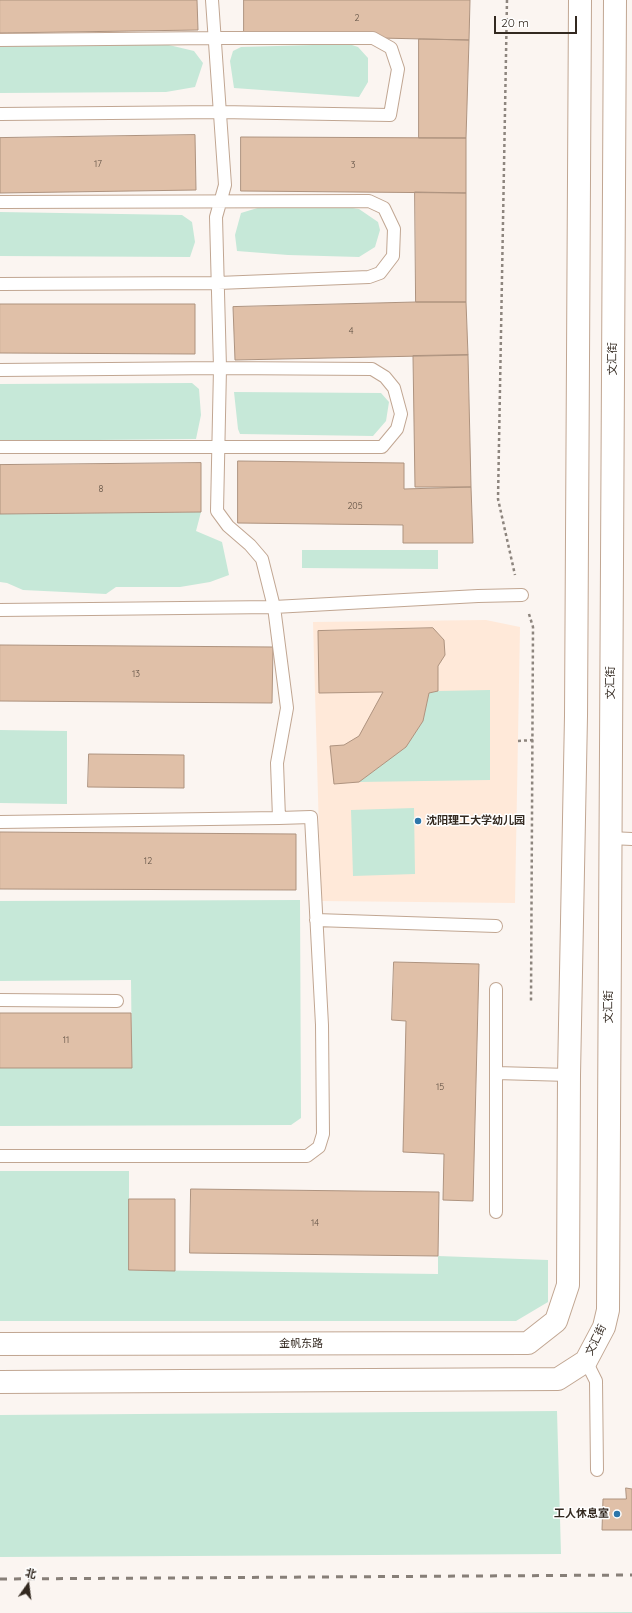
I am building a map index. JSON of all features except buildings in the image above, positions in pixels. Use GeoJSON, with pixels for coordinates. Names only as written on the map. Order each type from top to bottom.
{"type":"FeatureCollection","features":[{"type":"Feature","properties":{"kind":"street"},"geometry":{"type":"LineString","coordinates":[[569,1075],[576,716],[580,0]]}},
{"type":"Feature","properties":{"kind":"street","name":"文汇街"},"geometry":{"type":"LineString","coordinates":[[586,1361],[604,1327],[608,1310],[615,0]]}},
{"type":"Feature","properties":{"kind":"street","name":"金帆东路"},"geometry":{"type":"LineString","coordinates":[[0,1344],[528,1343],[556,1321],[568,1285],[569,1075]]}},
{"type":"Feature","properties":{"kind":"street"},"geometry":{"type":"LineString","coordinates":[[0,1382],[558,1379],[586,1361]]}},
{"type":"Feature","properties":{"kind":"lane"},"geometry":{"type":"LineString","coordinates":[[212,0],[225,184],[216,216],[220,368],[217,511],[228,526],[250,545],[262,559],[274,607],[287,708],[276,763],[279,818]]}},
{"type":"Feature","properties":{"kind":"lane"},"geometry":{"type":"LineString","coordinates":[[0,40],[373,38],[391,48],[398,69],[390,115],[220,112],[0,114]]}},
{"type":"Feature","properties":{"kind":"lane"},"geometry":{"type":"LineString","coordinates":[[0,202],[369,201],[384,208],[394,229],[393,256],[380,274],[369,277],[218,283],[0,284]]}},
{"type":"Feature","properties":{"kind":"lane"},"geometry":{"type":"LineString","coordinates":[[0,370],[220,368],[372,369],[385,377],[394,388],[401,414],[397,429],[382,447],[0,447]]}},
{"type":"Feature","properties":{"kind":"lane"},"geometry":{"type":"LineString","coordinates":[[0,610],[274,607],[522,595]]}},
{"type":"Feature","properties":{"kind":"lane"},"geometry":{"type":"LineString","coordinates":[[0,822],[311,817],[322,1025],[323,1134],[319,1146],[307,1156],[0,1156]]}},
{"type":"Feature","properties":{"kind":"lane"},"geometry":{"type":"LineString","coordinates":[[610,838],[632,839]]}},
{"type":"Feature","properties":{"kind":"lane"},"geometry":{"type":"LineString","coordinates":[[316,920],[496,926]]}},
{"type":"Feature","properties":{"kind":"lane"},"geometry":{"type":"LineString","coordinates":[[496,989],[496,1212]]}},
{"type":"Feature","properties":{"kind":"lane"},"geometry":{"type":"LineString","coordinates":[[0,1000],[117,1001]]}},
{"type":"Feature","properties":{"kind":"lane"},"geometry":{"type":"LineString","coordinates":[[496,1073],[569,1075]]}},
{"type":"Feature","properties":{"kind":"lane"},"geometry":{"type":"LineString","coordinates":[[586,1361],[596,1381],[597,1470]]}},
{"type":"Feature","properties":{"kind":"path"},"geometry":{"type":"LineString","coordinates":[[507,0],[498,499],[514,571],[533,626],[531,1000]]}},
{"type":"Feature","properties":{"kind":"path"},"geometry":{"type":"LineString","coordinates":[[518,741],[533,740]]}},
{"type":"Feature","properties":{"kind":"shaded area","name":"沈阳理工大学幼儿园"},"geometry":{"type":"Polygon","coordinates":[[[486,620],[520,627],[515,903],[321,901],[313,622],[486,620]]]}},
{"type":"Feature","properties":{"kind":"green space"},"geometry":{"type":"Polygon","coordinates":[[[148,40],[194,51],[203,63],[195,87],[166,92],[0,93],[0,44],[148,40]]]}},
{"type":"Feature","properties":{"kind":"green space"},"geometry":{"type":"Polygon","coordinates":[[[349,44],[358,47],[368,58],[368,82],[359,97],[234,88],[230,61],[233,51],[241,47],[349,44]]]}},
{"type":"Feature","properties":{"kind":"green space"},"geometry":{"type":"Polygon","coordinates":[[[335,205],[359,209],[378,222],[380,230],[375,247],[359,257],[288,255],[237,251],[235,235],[241,213],[264,206],[335,205]]]}},
{"type":"Feature","properties":{"kind":"green space"},"geometry":{"type":"Polygon","coordinates":[[[0,212],[182,215],[192,222],[195,242],[190,257],[0,256],[0,212]]]}},
{"type":"Feature","properties":{"kind":"green space"},"geometry":{"type":"Polygon","coordinates":[[[192,383],[199,389],[201,415],[196,439],[0,441],[0,384],[192,383]]]}},
{"type":"Feature","properties":{"kind":"green space"},"geometry":{"type":"Polygon","coordinates":[[[234,392],[381,393],[389,402],[386,421],[373,436],[240,434],[238,429],[234,392]]]}},
{"type":"Feature","properties":{"kind":"green space"},"geometry":{"type":"Polygon","coordinates":[[[201,512],[196,531],[222,542],[229,575],[210,582],[180,587],[116,587],[106,594],[23,590],[7,583],[0,582],[0,514],[201,512]]]}},
{"type":"Feature","properties":{"kind":"green space"},"geometry":{"type":"Polygon","coordinates":[[[302,550],[438,550],[438,569],[302,568],[302,550]]]}},
{"type":"Feature","properties":{"kind":"green space"},"geometry":{"type":"Polygon","coordinates":[[[490,690],[490,780],[359,782],[406,747],[423,721],[429,693],[438,691],[490,690]]]}},
{"type":"Feature","properties":{"kind":"green space"},"geometry":{"type":"Polygon","coordinates":[[[0,730],[67,731],[67,804],[0,803],[0,730]]]}},
{"type":"Feature","properties":{"kind":"green space"},"geometry":{"type":"Polygon","coordinates":[[[414,808],[415,874],[353,876],[351,810],[414,808]]]}},
{"type":"Feature","properties":{"kind":"green space"},"geometry":{"type":"Polygon","coordinates":[[[300,900],[301,1118],[291,1125],[0,1126],[0,1068],[132,1067],[131,980],[0,981],[0,901],[300,900]]]}},
{"type":"Feature","properties":{"kind":"green space"},"geometry":{"type":"Polygon","coordinates":[[[0,1171],[129,1171],[129,1270],[438,1274],[438,1256],[548,1260],[548,1302],[516,1321],[0,1321],[0,1171]]]}},
{"type":"Feature","properties":{"kind":"green space"},"geometry":{"type":"Polygon","coordinates":[[[557,1411],[561,1554],[0,1557],[0,1415],[557,1411]]]}},
{"type":"Feature","properties":{"kind":"green space"},"geometry":{"type":"Polygon","coordinates":[[[632,1612],[632,1613],[408,1613],[632,1612]]]}},
{"type":"Feature","properties":{"kind":"railway"},"geometry":{"type":"LineString","coordinates":[[0,1579],[632,1575]]}},
{"type":"Feature","properties":{"kind":"place","name":"沈阳理工大学幼儿园"},"geometry":{"type":"Point","coordinates":[418,821]}},
{"type":"Feature","properties":{"kind":"place","name":"工人休息室"},"geometry":{"type":"Point","coordinates":[617,1514]}}]}
